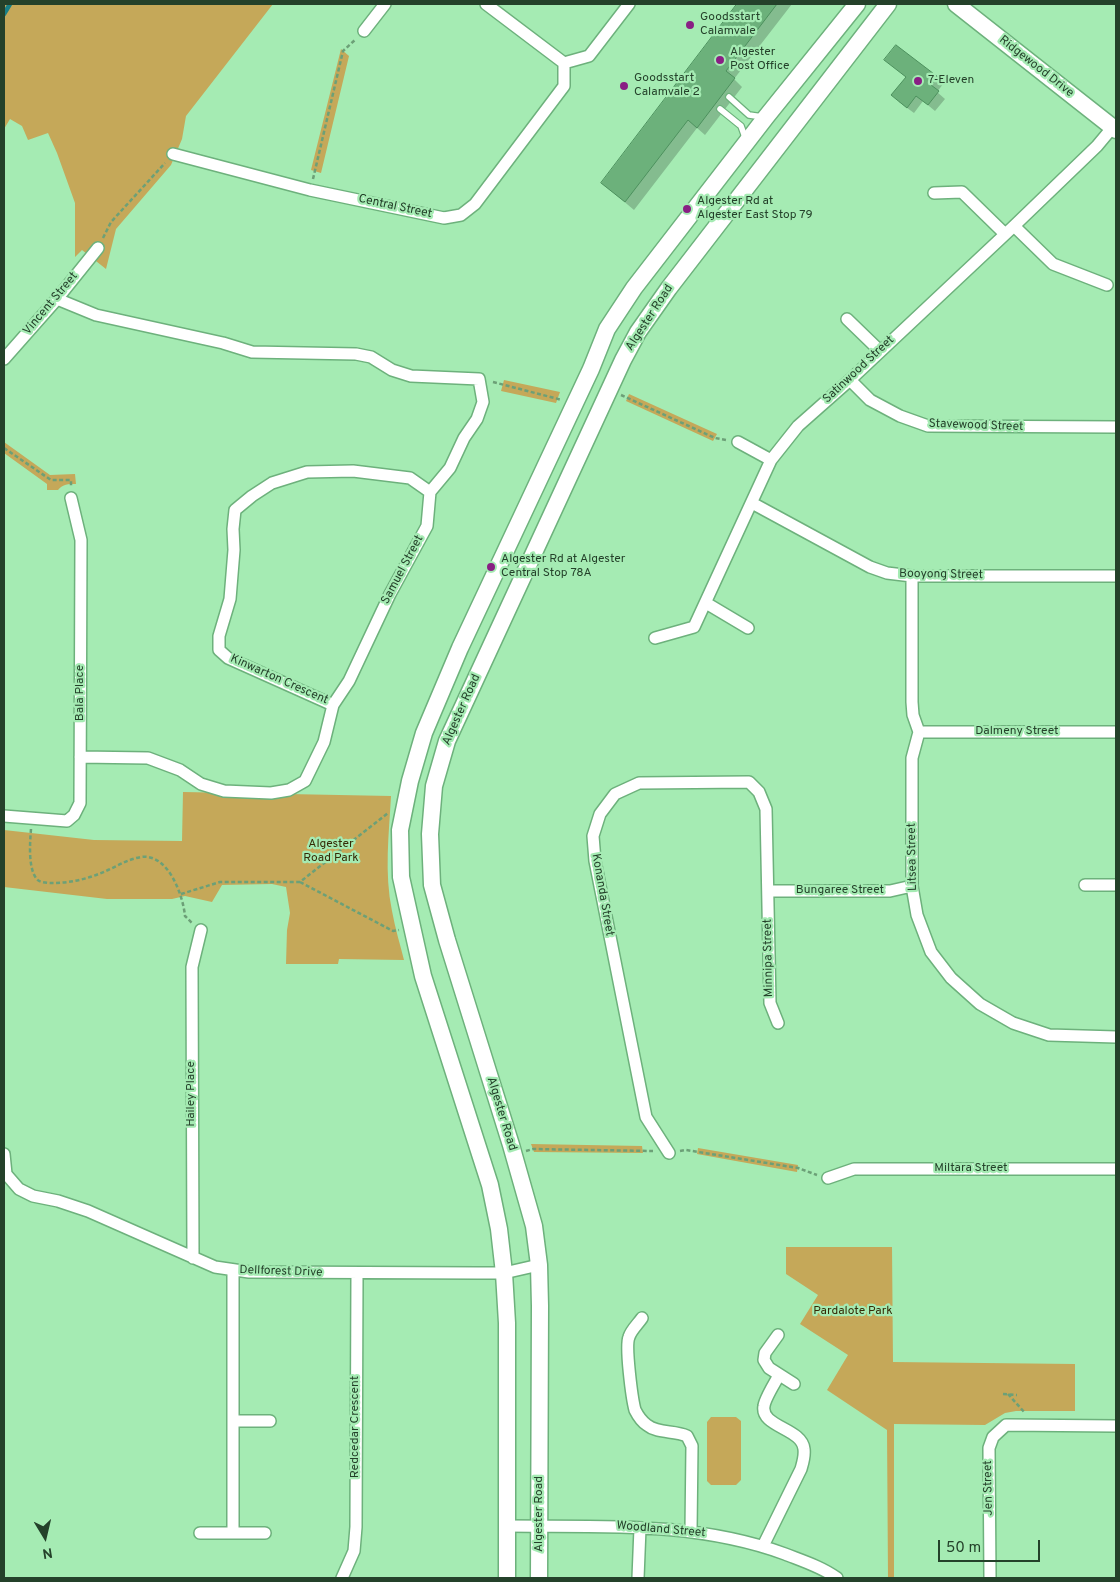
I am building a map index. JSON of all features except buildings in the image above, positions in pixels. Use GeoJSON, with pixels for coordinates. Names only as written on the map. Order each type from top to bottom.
{"type":"FeatureCollection","features":[{"type":"Feature","properties":{"kind":"main road","name":"Algester Road"},"geometry":{"type":"LineString","coordinates":[[507,1578],[507,1323],[499,1230],[490,1185],[423,976],[400,877],[400,830],[410,781],[424,733],[460,648],[574,405],[607,329],[634,288],[857,4]]}},
{"type":"Feature","properties":{"kind":"main road","name":"Algester Road"},"geometry":{"type":"LineString","coordinates":[[540,1578],[539,1266],[534,1226],[432,885],[430,834],[434,786],[447,742],[623,360],[638,332],[669,288],[888,4]]}},
{"type":"Feature","properties":{"kind":"main road","name":"Ridgewood Drive"},"geometry":{"type":"LineString","coordinates":[[956,4],[1114,129]]}},
{"type":"Feature","properties":{"kind":"street"},"geometry":{"type":"LineString","coordinates":[[364,31],[385,4]]}},
{"type":"Feature","properties":{"kind":"street"},"geometry":{"type":"LineString","coordinates":[[486,4],[564,63],[589,56],[629,4]]}},
{"type":"Feature","properties":{"kind":"street","name":"Central Street"},"geometry":{"type":"LineString","coordinates":[[173,154],[310,190],[444,218],[461,215],[475,204],[564,86],[564,63]]}},
{"type":"Feature","properties":{"kind":"street","name":"Satinwood Street"},"geometry":{"type":"LineString","coordinates":[[655,638],[694,627],[771,460],[798,426],[850,380],[1014,226],[1114,129]]}},
{"type":"Feature","properties":{"kind":"street"},"geometry":{"type":"LineString","coordinates":[[934,193],[962,192],[1005,234]]}},
{"type":"Feature","properties":{"kind":"street"},"geometry":{"type":"LineString","coordinates":[[1014,226],[1053,264],[1107,285]]}},
{"type":"Feature","properties":{"kind":"street","name":"Vincent Street"},"geometry":{"type":"LineString","coordinates":[[4,359],[57,299],[98,248]]}},
{"type":"Feature","properties":{"kind":"street"},"geometry":{"type":"LineString","coordinates":[[57,299],[96,315],[223,343],[252,352],[356,354],[371,357],[392,370],[411,376],[479,379],[483,402],[477,419],[464,438],[450,468],[430,492]]}},
{"type":"Feature","properties":{"kind":"street"},"geometry":{"type":"LineString","coordinates":[[847,319],[880,351]]}},
{"type":"Feature","properties":{"kind":"street","name":"Stavewood Street"},"geometry":{"type":"LineString","coordinates":[[850,380],[870,400],[900,416],[928,426],[1116,427]]}},
{"type":"Feature","properties":{"kind":"street"},"geometry":{"type":"LineString","coordinates":[[738,442],[771,460]]}},
{"type":"Feature","properties":{"kind":"street","name":"Kinwarton Crescent"},"geometry":{"type":"LineString","coordinates":[[334,705],[228,658],[219,650],[219,636],[230,599],[235,510],[272,483],[307,472],[353,471],[410,478],[430,492]]}},
{"type":"Feature","properties":{"kind":"street","name":"Samuel Street"},"geometry":{"type":"LineString","coordinates":[[80,757],[148,758],[180,770],[201,784],[224,791],[271,793],[289,790],[305,781],[324,742],[334,705],[349,681],[390,594],[427,526],[430,492]]}},
{"type":"Feature","properties":{"kind":"street","name":"Bala Place"},"geometry":{"type":"LineString","coordinates":[[4,816],[67,821],[74,815],[80,803],[81,540],[71,498]]}},
{"type":"Feature","properties":{"kind":"street","name":"Booyong Street"},"geometry":{"type":"LineString","coordinates":[[752,503],[870,567],[887,573],[912,576],[1116,576]]}},
{"type":"Feature","properties":{"kind":"street"},"geometry":{"type":"LineString","coordinates":[[912,576],[912,709],[919,732]]}},
{"type":"Feature","properties":{"kind":"street"},"geometry":{"type":"LineString","coordinates":[[706,603],[748,628]]}},
{"type":"Feature","properties":{"kind":"street","name":"Dalmeny Street"},"geometry":{"type":"LineString","coordinates":[[919,732],[1116,732]]}},
{"type":"Feature","properties":{"kind":"street","name":"Litsea Street"},"geometry":{"type":"LineString","coordinates":[[919,732],[912,758],[912,886],[917,915],[931,952],[951,978],[980,1004],[1013,1023],[1049,1035],[1116,1037]]}},
{"type":"Feature","properties":{"kind":"street","name":"Konanda Street"},"geometry":{"type":"LineString","coordinates":[[669,1153],[646,1117],[595,862],[593,836],[600,814],[615,794],[639,783],[748,782],[759,792],[766,809],[768,891]]}},
{"type":"Feature","properties":{"kind":"street"},"geometry":{"type":"LineString","coordinates":[[1085,885],[1116,885]]}},
{"type":"Feature","properties":{"kind":"street","name":"Bungaree Street"},"geometry":{"type":"LineString","coordinates":[[768,891],[890,891],[912,886]]}},
{"type":"Feature","properties":{"kind":"street","name":"Minnipa Street"},"geometry":{"type":"LineString","coordinates":[[768,891],[770,1003],[778,1023]]}},
{"type":"Feature","properties":{"kind":"street","name":"Hailey Place"},"geometry":{"type":"LineString","coordinates":[[193,1258],[192,967],[201,930]]}},
{"type":"Feature","properties":{"kind":"street","name":"Dellforest Drive"},"geometry":{"type":"LineString","coordinates":[[4,1154],[4,1171],[18,1189],[33,1196],[58,1201],[88,1211],[193,1258],[215,1267],[233,1271],[357,1274],[504,1273],[539,1266]]}},
{"type":"Feature","properties":{"kind":"street","name":"Miltara Street"},"geometry":{"type":"LineString","coordinates":[[828,1178],[854,1169],[1116,1169]]}},
{"type":"Feature","properties":{"kind":"street"},"geometry":{"type":"LineString","coordinates":[[232,1533],[233,1271]]}},
{"type":"Feature","properties":{"kind":"street","name":"Redcedar Crescent"},"geometry":{"type":"LineString","coordinates":[[342,1578],[354,1551],[356,1527],[357,1274]]}},
{"type":"Feature","properties":{"kind":"street"},"geometry":{"type":"LineString","coordinates":[[642,1318],[628,1337],[626,1350],[635,1409],[640,1419],[648,1426],[659,1430],[680,1432],[687,1436],[690,1441],[692,1446],[691,1531]]}},
{"type":"Feature","properties":{"kind":"street"},"geometry":{"type":"LineString","coordinates":[[778,1334],[765,1353],[764,1360],[769,1368],[794,1384]]}},
{"type":"Feature","properties":{"kind":"street"},"geometry":{"type":"LineString","coordinates":[[763,1546],[801,1469],[804,1458],[804,1448],[800,1439],[768,1420],[764,1414],[764,1406],[779,1375]]}},
{"type":"Feature","properties":{"kind":"street"},"geometry":{"type":"LineString","coordinates":[[233,1421],[270,1421]]}},
{"type":"Feature","properties":{"kind":"street","name":"Jen Street"},"geometry":{"type":"LineString","coordinates":[[990,1578],[989,1448],[993,1437],[1006,1425],[1116,1426]]}},
{"type":"Feature","properties":{"kind":"street","name":"Woodland Street"},"geometry":{"type":"LineString","coordinates":[[506,1526],[594,1526],[691,1531],[763,1546],[826,1570],[837,1578]]}},
{"type":"Feature","properties":{"kind":"street"},"geometry":{"type":"LineString","coordinates":[[638,1578],[640,1528]]}},
{"type":"Feature","properties":{"kind":"street"},"geometry":{"type":"LineString","coordinates":[[200,1533],[265,1533]]}},
{"type":"Feature","properties":{"kind":"lane"},"geometry":{"type":"LineString","coordinates":[[729,97],[749,115],[766,118]]}},
{"type":"Feature","properties":{"kind":"lane"},"geometry":{"type":"LineString","coordinates":[[720,109],[741,126],[747,142]]}},
{"type":"Feature","properties":{"kind":"path"},"geometry":{"type":"LineString","coordinates":[[310,190],[343,51],[364,31]]}},
{"type":"Feature","properties":{"kind":"path"},"geometry":{"type":"LineString","coordinates":[[98,248],[112,222],[173,154]]}},
{"type":"Feature","properties":{"kind":"path"},"geometry":{"type":"LineString","coordinates":[[479,379],[557,398],[574,405]]}},
{"type":"Feature","properties":{"kind":"path"},"geometry":{"type":"LineString","coordinates":[[610,390],[715,438],[738,442]]}},
{"type":"Feature","properties":{"kind":"path"},"geometry":{"type":"LineString","coordinates":[[4,448],[51,480],[71,480],[71,498]]}},
{"type":"Feature","properties":{"kind":"path"},"geometry":{"type":"LineString","coordinates":[[300,882],[390,811]]}},
{"type":"Feature","properties":{"kind":"path"},"geometry":{"type":"LineString","coordinates":[[32,818],[31,860],[36,880],[43,883],[65,883],[96,875],[122,863],[143,857],[152,859],[167,869],[181,894],[185,916],[201,930]]}},
{"type":"Feature","properties":{"kind":"path"},"geometry":{"type":"LineString","coordinates":[[181,894],[220,882],[300,882],[393,931],[400,930]]}},
{"type":"Feature","properties":{"kind":"path"},"geometry":{"type":"LineString","coordinates":[[524,1152],[533,1149],[651,1150],[669,1153],[686,1150],[798,1168],[828,1178]]}},
{"type":"Feature","properties":{"kind":"path"},"geometry":{"type":"LineString","coordinates":[[1003,1394],[1017,1395]]}},
{"type":"Feature","properties":{"kind":"path"},"geometry":{"type":"LineString","coordinates":[[1008,1394],[1026,1414]]}},
{"type":"Feature","properties":{"kind":"green space"},"geometry":{"type":"Polygon","coordinates":[[[4,4],[273,4],[186,116],[182,139],[171,165],[116,229],[106,269],[82,250],[75,257],[75,203],[48,133],[28,140],[22,126],[10,119],[4,129],[4,4]]]}},
{"type":"Feature","properties":{"kind":"green space"},"geometry":{"type":"Polygon","coordinates":[[[341,49],[349,56],[321,173],[311,170],[341,49]]]}},
{"type":"Feature","properties":{"kind":"green space"},"geometry":{"type":"Polygon","coordinates":[[[504,380],[560,392],[556,403],[501,391],[504,380]]]}},
{"type":"Feature","properties":{"kind":"green space"},"geometry":{"type":"Polygon","coordinates":[[[629,394],[717,434],[713,441],[626,401],[629,394]]]}},
{"type":"Feature","properties":{"kind":"green space"},"geometry":{"type":"Polygon","coordinates":[[[4,442],[50,475],[75,474],[76,484],[66,485],[58,490],[47,490],[47,484],[4,453],[4,442]]]}},
{"type":"Feature","properties":{"kind":"green space","name":"Algester Road Park"},"geometry":{"type":"Polygon","coordinates":[[[183,792],[391,796],[388,882],[393,917],[404,960],[339,959],[338,964],[286,964],[287,930],[290,913],[286,887],[272,884],[222,885],[212,902],[185,896],[172,899],[107,899],[4,887],[4,830],[94,840],[182,841],[183,792]]]}},
{"type":"Feature","properties":{"kind":"green space"},"geometry":{"type":"Polygon","coordinates":[[[531,1144],[642,1146],[643,1153],[534,1152],[531,1144]]]}},
{"type":"Feature","properties":{"kind":"green space"},"geometry":{"type":"Polygon","coordinates":[[[698,1148],[798,1165],[797,1172],[697,1154],[698,1148]]]}},
{"type":"Feature","properties":{"kind":"green space","name":"Pardalote Park"},"geometry":{"type":"Polygon","coordinates":[[[786,1247],[892,1247],[893,1362],[1075,1364],[1075,1411],[1016,1411],[1005,1413],[985,1425],[894,1424],[894,1578],[888,1578],[887,1430],[827,1390],[848,1355],[800,1324],[818,1295],[786,1274],[786,1247]]]}},
{"type":"Feature","properties":{"kind":"green space"},"geometry":{"type":"Polygon","coordinates":[[[711,1417],[736,1417],[741,1421],[741,1480],[736,1485],[711,1485],[707,1481],[707,1422],[711,1417]]]}},
{"type":"Feature","properties":{"kind":"waterway"},"geometry":{"type":"LineString","coordinates":[[4,14],[10,4]]}},
{"type":"Feature","properties":{"kind":"place","name":"Goodsstart Calamvale"},"geometry":{"type":"Point","coordinates":[690,25]}},
{"type":"Feature","properties":{"kind":"place","name":"Algester Post Office"},"geometry":{"type":"Point","coordinates":[720,60]}},
{"type":"Feature","properties":{"kind":"place","name":"7-Eleven"},"geometry":{"type":"Point","coordinates":[918,81]}},
{"type":"Feature","properties":{"kind":"place","name":"Goodsstart Calamvale 2"},"geometry":{"type":"Point","coordinates":[624,86]}},
{"type":"Feature","properties":{"kind":"place","name":"Algester Rd at Algester East Stop 79"},"geometry":{"type":"Point","coordinates":[687,209]}},
{"type":"Feature","properties":{"kind":"place","name":"Algester Rd at Algester Central Stop 78A"},"geometry":{"type":"Point","coordinates":[491,567]}}]}
